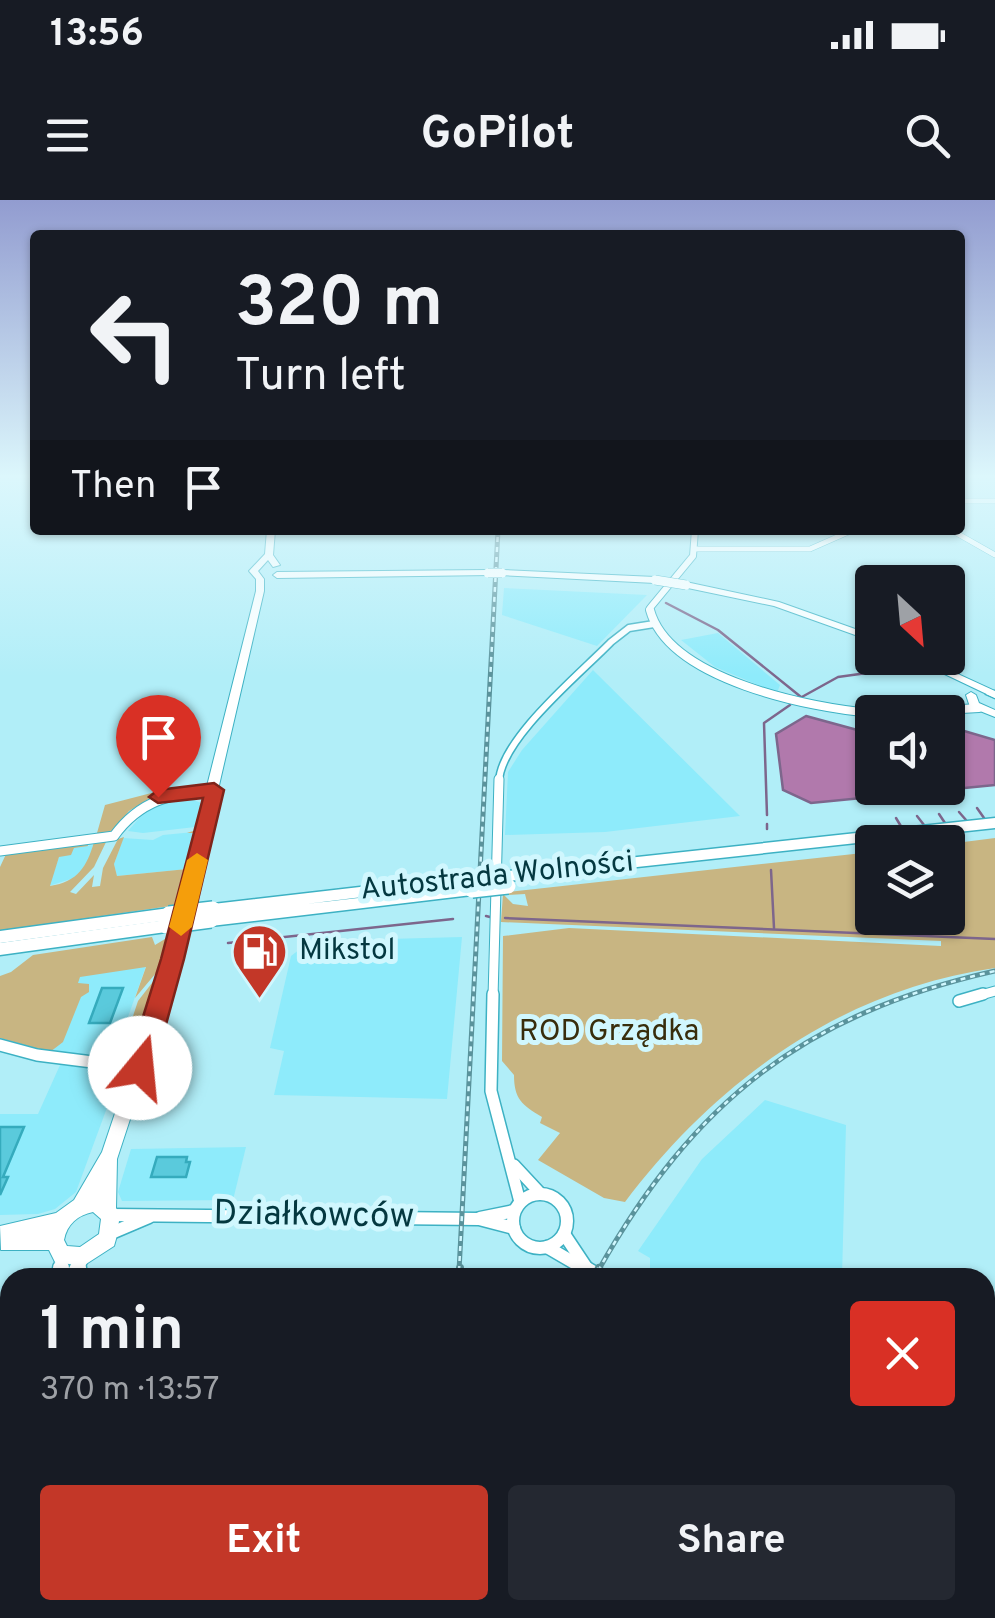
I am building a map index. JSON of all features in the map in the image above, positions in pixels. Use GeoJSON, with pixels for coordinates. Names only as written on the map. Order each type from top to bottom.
{"type":"FeatureCollection","features":[{"type":"Feature","properties":{"kind":"highway","name":"Autostrada Wolności"},"geometry":{"type":"LineString","coordinates":[[0,937],[995,823]]}},
{"type":"Feature","properties":{"kind":"highway"},"geometry":{"type":"LineString","coordinates":[[965,836],[995,833]]}},
{"type":"Feature","properties":{"kind":"highway","name":"Autostrada Wolności"},"geometry":{"type":"LineString","coordinates":[[508,881],[855,848]]}},
{"type":"Feature","properties":{"kind":"highway","name":"Autostrada Wolności"},"geometry":{"type":"LineString","coordinates":[[0,949],[167,920]]}},
{"type":"Feature","properties":{"kind":"main road"},"geometry":{"type":"LineString","coordinates":[[0,1238],[60,1221],[81,1206],[110,1155],[172,959],[227,752],[235,691],[269,576],[270,544]]}},
{"type":"Feature","properties":{"kind":"main road"},"geometry":{"type":"LineString","coordinates":[[269,576],[314,572]]}},
{"type":"Feature","properties":{"kind":"main road"},"geometry":{"type":"LineString","coordinates":[[269,576],[314,572],[502,573],[655,580],[786,607],[855,632]]}},
{"type":"Feature","properties":{"kind":"main road"},"geometry":{"type":"LineString","coordinates":[[949,675],[992,694]]}},
{"type":"Feature","properties":{"kind":"main road"},"geometry":{"type":"LineString","coordinates":[[962,682],[970,697],[988,711]]}},
{"type":"Feature","properties":{"kind":"main road"},"geometry":{"type":"LineString","coordinates":[[970,697],[992,694]]}},
{"type":"Feature","properties":{"kind":"main road"},"geometry":{"type":"LineString","coordinates":[[0,1238],[58,1248],[83,1257],[100,1247],[109,1219],[110,1155]]}},
{"type":"Feature","properties":{"kind":"main road"},"geometry":{"type":"LineString","coordinates":[[81,1206],[96,1204],[109,1219]]}},
{"type":"Feature","properties":{"kind":"main road"},"geometry":{"type":"LineString","coordinates":[[58,1248],[60,1221]]}},
{"type":"Feature","properties":{"kind":"street"},"geometry":{"type":"LineString","coordinates":[[821,544],[810,549],[696,547],[650,608],[654,624],[693,659],[740,685],[809,704],[855,711]]}},
{"type":"Feature","properties":{"kind":"street"},"geometry":{"type":"LineString","coordinates":[[586,1267],[547,1247],[524,1243],[514,1228],[514,1165],[496,1120],[491,1092],[497,800],[501,763],[511,746],[611,642],[629,628],[654,624]]}},
{"type":"Feature","properties":{"kind":"street"},"geometry":{"type":"LineString","coordinates":[[965,700],[970,697]]}},
{"type":"Feature","properties":{"kind":"street"},"geometry":{"type":"LineString","coordinates":[[0,851],[114,836],[131,812],[153,799],[216,784]]}},
{"type":"Feature","properties":{"kind":"street"},"geometry":{"type":"LineString","coordinates":[[958,1002],[995,991]]}},
{"type":"Feature","properties":{"kind":"street"},"geometry":{"type":"LineString","coordinates":[[0,1045],[38,1055],[140,1068]]}},
{"type":"Feature","properties":{"kind":"street"},"geometry":{"type":"LineString","coordinates":[[514,1165],[567,1216],[564,1234],[547,1247]]}},
{"type":"Feature","properties":{"kind":"street"},"geometry":{"type":"LineString","coordinates":[[517,1207],[542,1194]]}},
{"type":"Feature","properties":{"kind":"street","name":"Działkowców"},"geometry":{"type":"LineString","coordinates":[[479,1219],[517,1207]]}},
{"type":"Feature","properties":{"kind":"street","name":"Działkowców"},"geometry":{"type":"LineString","coordinates":[[109,1219],[214,1213],[479,1219],[514,1228]]}},
{"type":"Feature","properties":{"kind":"street"},"geometry":{"type":"LineString","coordinates":[[564,1234],[586,1267]]}},
{"type":"Feature","properties":{"kind":"street"},"geometry":{"type":"LineString","coordinates":[[58,1248],[60,1268]]}},
{"type":"Feature","properties":{"kind":"street"},"geometry":{"type":"LineString","coordinates":[[78,1268],[83,1257]]}},
{"type":"Feature","properties":{"kind":"shaded area"},"geometry":{"type":"Polygon","coordinates":[[[504,588],[647,595],[597,646],[502,615],[504,588]]]}},
{"type":"Feature","properties":{"kind":"shaded area"},"geometry":{"type":"Polygon","coordinates":[[[718,633],[780,685],[777,693],[715,667],[681,640],[718,633]]]}},
{"type":"Feature","properties":{"kind":"shaded area"},"geometry":{"type":"Polygon","coordinates":[[[593,670],[740,816],[605,832],[505,835],[508,772],[522,750],[593,670]]]}},
{"type":"Feature","properties":{"kind":"shaded area"},"geometry":{"type":"Polygon","coordinates":[[[806,716],[855,729],[855,799],[811,803],[783,790],[776,734],[806,716]]]}},
{"type":"Feature","properties":{"kind":"shaded area"},"geometry":{"type":"Polygon","coordinates":[[[965,731],[995,740],[995,785],[965,788],[965,731]]]}},
{"type":"Feature","properties":{"kind":"shaded area"},"geometry":{"type":"Polygon","coordinates":[[[187,797],[201,803],[195,827],[128,831],[147,809],[187,797]]]}},
{"type":"Feature","properties":{"kind":"shaded area"},"geometry":{"type":"Polygon","coordinates":[[[194,832],[187,869],[117,876],[114,864],[123,838],[153,840],[194,832]]]}},
{"type":"Feature","properties":{"kind":"shaded area"},"geometry":{"type":"Polygon","coordinates":[[[93,845],[89,863],[74,878],[49,886],[59,857],[73,848],[93,845]]]}},
{"type":"Feature","properties":{"kind":"shaded area"},"geometry":{"type":"Polygon","coordinates":[[[462,937],[447,1099],[274,1095],[284,1051],[270,1048],[291,956],[304,946],[350,940],[462,937]]]}},
{"type":"Feature","properties":{"kind":"shaded area"},"geometry":{"type":"Polygon","coordinates":[[[146,966],[112,1062],[50,1052],[81,973],[146,966]]]}},
{"type":"Feature","properties":{"kind":"shaded area"},"geometry":{"type":"Polygon","coordinates":[[[60,1065],[108,1069],[107,1074],[119,1075],[76,1192],[55,1209],[38,1214],[0,1215],[0,1114],[38,1114],[60,1065]]]}},
{"type":"Feature","properties":{"kind":"shaded area"},"geometry":{"type":"Polygon","coordinates":[[[765,1100],[846,1125],[842,1268],[650,1268],[650,1258],[638,1251],[702,1159],[765,1100]]]}},
{"type":"Feature","properties":{"kind":"shaded area"},"geometry":{"type":"Polygon","coordinates":[[[246,1147],[233,1200],[122,1201],[118,1192],[131,1149],[246,1147]]]}},
{"type":"Feature","properties":{"kind":"green space"},"geometry":{"type":"Polygon","coordinates":[[[163,790],[129,811],[112,832],[80,838],[97,833],[105,805],[163,790]]]}},
{"type":"Feature","properties":{"kind":"green space"},"geometry":{"type":"Polygon","coordinates":[[[124,837],[114,864],[117,876],[186,869],[177,905],[0,931],[0,867],[7,852],[87,842],[88,846],[74,848],[71,855],[59,857],[50,886],[74,877],[94,842],[107,840],[94,867],[70,892],[76,894],[94,875],[92,887],[100,886],[103,868],[118,839],[124,837]]]}},
{"type":"Feature","properties":{"kind":"green space","name":"ROD Grządka"},"geometry":{"type":"Polygon","coordinates":[[[995,838],[995,968],[939,979],[886,997],[787,1048],[700,1117],[625,1202],[604,1198],[538,1160],[560,1133],[540,1123],[542,1117],[520,1101],[514,1075],[502,1061],[503,936],[569,928],[941,946],[941,941],[501,922],[503,894],[513,904],[528,906],[525,894],[508,892],[855,854],[855,935],[965,935],[965,842],[995,838]]]}},
{"type":"Feature","properties":{"kind":"green space"},"geometry":{"type":"Polygon","coordinates":[[[170,936],[161,967],[135,998],[146,967],[80,977],[78,983],[89,984],[89,992],[81,997],[63,1042],[50,1052],[0,1038],[0,976],[33,955],[152,937],[155,945],[170,936]]]}},
{"type":"Feature","properties":{"kind":"green space"},"geometry":{"type":"Polygon","coordinates":[[[162,970],[141,1035],[118,1061],[138,1001],[162,970]]]}},
{"type":"Feature","properties":{"kind":"building"},"geometry":{"type":"Polygon","coordinates":[[[102,988],[123,988],[110,1023],[89,1023],[102,988]]]}},
{"type":"Feature","properties":{"kind":"building"},"geometry":{"type":"Polygon","coordinates":[[[0,1127],[24,1127],[3,1177],[8,1177],[0,1195],[0,1127]]]}},
{"type":"Feature","properties":{"kind":"building"},"geometry":{"type":"Polygon","coordinates":[[[157,1157],[187,1157],[186,1162],[190,1162],[186,1177],[151,1177],[157,1157]]]}},
{"type":"Feature","properties":{"kind":"waterway"},"geometry":{"type":"LineString","coordinates":[[666,603],[718,630],[801,697]]}},
{"type":"Feature","properties":{"kind":"waterway"},"geometry":{"type":"LineString","coordinates":[[800,698],[838,677],[855,675]]}},
{"type":"Feature","properties":{"kind":"waterway"},"geometry":{"type":"LineString","coordinates":[[767,815],[764,723],[790,705]]}},
{"type":"Feature","properties":{"kind":"waterway"},"geometry":{"type":"LineString","coordinates":[[977,808],[984,818]]}},
{"type":"Feature","properties":{"kind":"waterway"},"geometry":{"type":"LineString","coordinates":[[959,812],[966,820]]}},
{"type":"Feature","properties":{"kind":"waterway"},"geometry":{"type":"LineString","coordinates":[[939,814],[945,823]]}},
{"type":"Feature","properties":{"kind":"waterway"},"geometry":{"type":"LineString","coordinates":[[917,816],[924,825]]}},
{"type":"Feature","properties":{"kind":"waterway"},"geometry":{"type":"LineString","coordinates":[[896,818],[900,825]]}},
{"type":"Feature","properties":{"kind":"waterway"},"geometry":{"type":"LineString","coordinates":[[767,824],[767,829]]}},
{"type":"Feature","properties":{"kind":"waterway"},"geometry":{"type":"LineString","coordinates":[[771,870],[774,928]]}},
{"type":"Feature","properties":{"kind":"waterway"},"geometry":{"type":"LineString","coordinates":[[486,916],[490,917]]}},
{"type":"Feature","properties":{"kind":"waterway"},"geometry":{"type":"LineString","coordinates":[[505,918],[995,939]]}},
{"type":"Feature","properties":{"kind":"waterway"},"geometry":{"type":"LineString","coordinates":[[228,943],[453,919]]}},
{"type":"Feature","properties":{"kind":"railway"},"geometry":{"type":"LineString","coordinates":[[459,1268],[497,544]]}},
{"type":"Feature","properties":{"kind":"railway"},"geometry":{"type":"LineString","coordinates":[[600,1268],[674,1158],[715,1113],[761,1073],[811,1040],[866,1012],[927,989],[995,971]]}},
{"type":"Feature","properties":{"kind":"slow traffic"},"geometry":{"type":"LineString","coordinates":[[181,927],[197,860]]}},
{"type":"Feature","properties":{"kind":"place","name":"Mikstol"},"geometry":{"type":"Point","coordinates":[260,1000]}},
{"type":"Feature","properties":{"kind":"route"},"geometry":{"type":"LineString","coordinates":[[140,1068],[214,790],[158,797]]}}]}
